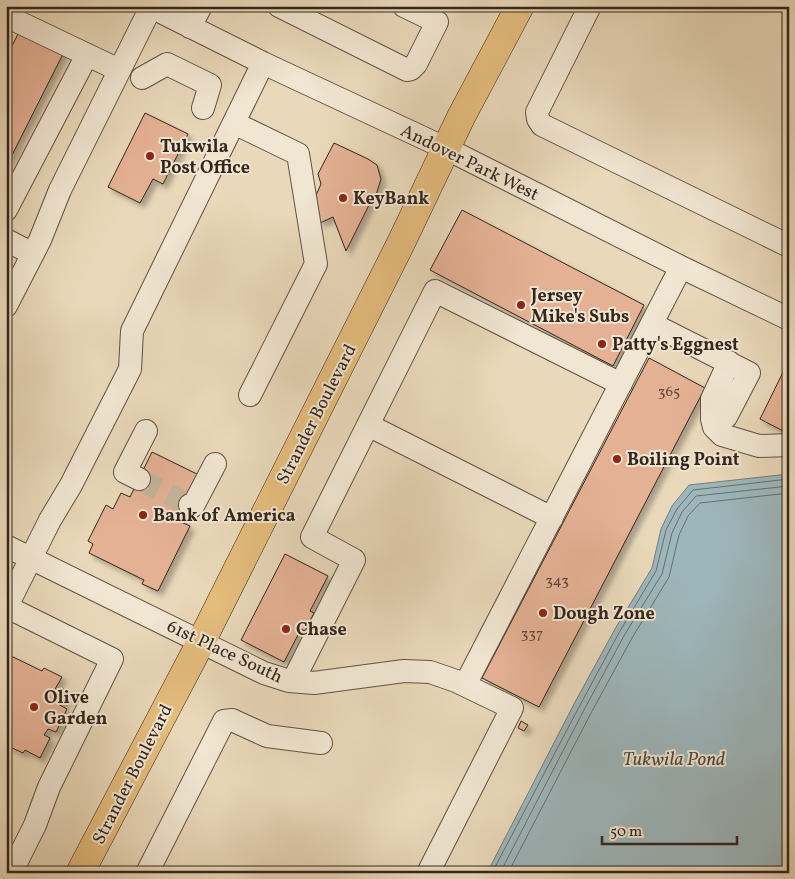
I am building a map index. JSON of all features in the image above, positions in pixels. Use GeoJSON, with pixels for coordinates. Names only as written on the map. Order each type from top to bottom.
{"type":"FeatureCollection","features":[{"type":"Feature","properties":{"kind":"main road","name":"Strander Boulevard"},"geometry":{"type":"LineString","coordinates":[[80,873],[201,642],[397,252],[445,148],[520,6]]}},
{"type":"Feature","properties":{"kind":"street"},"geometry":{"type":"LineString","coordinates":[[190,27],[201,6]]}},
{"type":"Feature","properties":{"kind":"street"},"geometry":{"type":"LineString","coordinates":[[279,6],[407,70],[416,64],[441,14],[404,6]]}},
{"type":"Feature","properties":{"kind":"street"},"geometry":{"type":"LineString","coordinates":[[590,6],[537,112],[538,119],[542,125],[789,246]]}},
{"type":"Feature","properties":{"kind":"street"},"geometry":{"type":"LineString","coordinates":[[6,306],[33,254],[60,190],[150,7]]}},
{"type":"Feature","properties":{"kind":"street","name":"Andover Park West"},"geometry":{"type":"LineString","coordinates":[[150,7],[263,63],[445,148],[789,319]]}},
{"type":"Feature","properties":{"kind":"street"},"geometry":{"type":"LineString","coordinates":[[6,16],[120,70]]}},
{"type":"Feature","properties":{"kind":"street"},"geometry":{"type":"LineString","coordinates":[[6,210],[86,55]]}},
{"type":"Feature","properties":{"kind":"street"},"geometry":{"type":"LineString","coordinates":[[11,873],[35,825],[49,787],[112,660],[6,608],[130,369],[132,331],[263,63]]}},
{"type":"Feature","properties":{"kind":"street"},"geometry":{"type":"LineString","coordinates":[[142,78],[167,64],[210,85],[203,108]]}},
{"type":"Feature","properties":{"kind":"street"},"geometry":{"type":"LineString","coordinates":[[234,123],[298,154],[316,264],[250,395]]}},
{"type":"Feature","properties":{"kind":"street"},"geometry":{"type":"LineString","coordinates":[[6,240],[33,254]]}},
{"type":"Feature","properties":{"kind":"street"},"geometry":{"type":"LineString","coordinates":[[465,685],[682,267]]}},
{"type":"Feature","properties":{"kind":"street"},"geometry":{"type":"LineString","coordinates":[[293,681],[354,560],[312,537],[435,292],[621,384]]}},
{"type":"Feature","properties":{"kind":"street"},"geometry":{"type":"LineString","coordinates":[[652,324],[749,372],[726,417]]}},
{"type":"Feature","properties":{"kind":"street"},"geometry":{"type":"LineString","coordinates":[[728,362],[712,399],[714,427],[722,435],[759,446],[789,444]]}},
{"type":"Feature","properties":{"kind":"street"},"geometry":{"type":"LineString","coordinates":[[368,425],[552,518]]}},
{"type":"Feature","properties":{"kind":"street"},"geometry":{"type":"LineString","coordinates":[[139,479],[125,472],[146,431]]}},
{"type":"Feature","properties":{"kind":"street"},"geometry":{"type":"LineString","coordinates":[[190,505],[193,506],[215,464]]}},
{"type":"Feature","properties":{"kind":"street","name":"61st Place South"},"geometry":{"type":"LineString","coordinates":[[6,546],[264,674],[293,681],[314,683],[404,671],[430,672],[465,685],[512,708],[428,873]]}},
{"type":"Feature","properties":{"kind":"street"},"geometry":{"type":"LineString","coordinates":[[147,873],[224,721],[232,720],[267,736],[321,743]]}},
{"type":"Feature","properties":{"kind":"water","name":"Tukwila Pond"},"geometry":{"type":"Polygon","coordinates":[[[789,474],[789,873],[487,873],[574,704],[615,629],[652,568],[661,529],[672,506],[689,485],[789,474]]]}},
{"type":"Feature","properties":{"kind":"building"},"geometry":{"type":"Polygon","coordinates":[[[21,28],[65,50],[6,167],[6,58],[21,28]]]}},
{"type":"Feature","properties":{"kind":"building","name":"Tukwila Post Office"},"geometry":{"type":"Polygon","coordinates":[[[145,113],[188,134],[163,184],[153,179],[140,203],[108,187],[145,113]]]}},
{"type":"Feature","properties":{"kind":"building","name":"KeyBank"},"geometry":{"type":"Polygon","coordinates":[[[334,143],[377,165],[381,179],[376,195],[374,195],[346,251],[333,217],[320,223],[313,202],[321,184],[318,174],[334,143]]]}},
{"type":"Feature","properties":{"kind":"building"},"geometry":{"type":"Polygon","coordinates":[[[462,210],[644,305],[613,366],[430,270],[462,210]]]}},
{"type":"Feature","properties":{"kind":"building"},"geometry":{"type":"Polygon","coordinates":[[[649,358],[705,388],[539,707],[482,678],[649,358]]]}},
{"type":"Feature","properties":{"kind":"building"},"geometry":{"type":"Polygon","coordinates":[[[789,362],[789,434],[760,419],[789,362]]]}},
{"type":"Feature","properties":{"kind":"building","name":"Bank of America"},"geometry":{"type":"Polygon","coordinates":[[[152,452],[203,477],[181,522],[190,526],[158,591],[142,584],[144,580],[89,553],[93,544],[88,541],[106,505],[113,509],[121,493],[130,497],[152,452]]]}},
{"type":"Feature","properties":{"kind":"building"},"geometry":{"type":"Polygon","coordinates":[[[285,554],[328,576],[310,611],[314,613],[305,631],[301,629],[284,662],[241,640],[285,554]]]}},
{"type":"Feature","properties":{"kind":"building","name":"Olive Garden"},"geometry":{"type":"Polygon","coordinates":[[[11,656],[42,671],[44,668],[62,677],[54,691],[63,688],[67,701],[58,704],[67,709],[56,732],[48,729],[44,735],[50,738],[40,758],[25,750],[23,753],[6,745],[8,738],[6,737],[6,664],[11,656]]]}},
{"type":"Feature","properties":{"kind":"building"},"geometry":{"type":"Polygon","coordinates":[[[521,721],[528,725],[524,731],[518,728],[521,721]]]}},
{"type":"Feature","properties":{"kind":"tunnel"},"geometry":{"type":"LineString","coordinates":[[139,479],[190,505]]}},
{"type":"Feature","properties":{"kind":"place","name":"Tukwila Post Office"},"geometry":{"type":"Point","coordinates":[150,156]}},
{"type":"Feature","properties":{"kind":"place","name":"KeyBank"},"geometry":{"type":"Point","coordinates":[343,198]}},
{"type":"Feature","properties":{"kind":"place","name":"Jersey Mike's Subs"},"geometry":{"type":"Point","coordinates":[521,305]}},
{"type":"Feature","properties":{"kind":"place","name":"Patty's Eggnest"},"geometry":{"type":"Point","coordinates":[602,344]}},
{"type":"Feature","properties":{"kind":"place","name":"Boiling Point"},"geometry":{"type":"Point","coordinates":[617,459]}},
{"type":"Feature","properties":{"kind":"place","name":"Bank of America"},"geometry":{"type":"Point","coordinates":[143,515]}},
{"type":"Feature","properties":{"kind":"place","name":"Dough Zone"},"geometry":{"type":"Point","coordinates":[543,613]}},
{"type":"Feature","properties":{"kind":"place","name":"Chase"},"geometry":{"type":"Point","coordinates":[286,629]}},
{"type":"Feature","properties":{"kind":"place","name":"Olive Garden"},"geometry":{"type":"Point","coordinates":[34,707]}}]}
